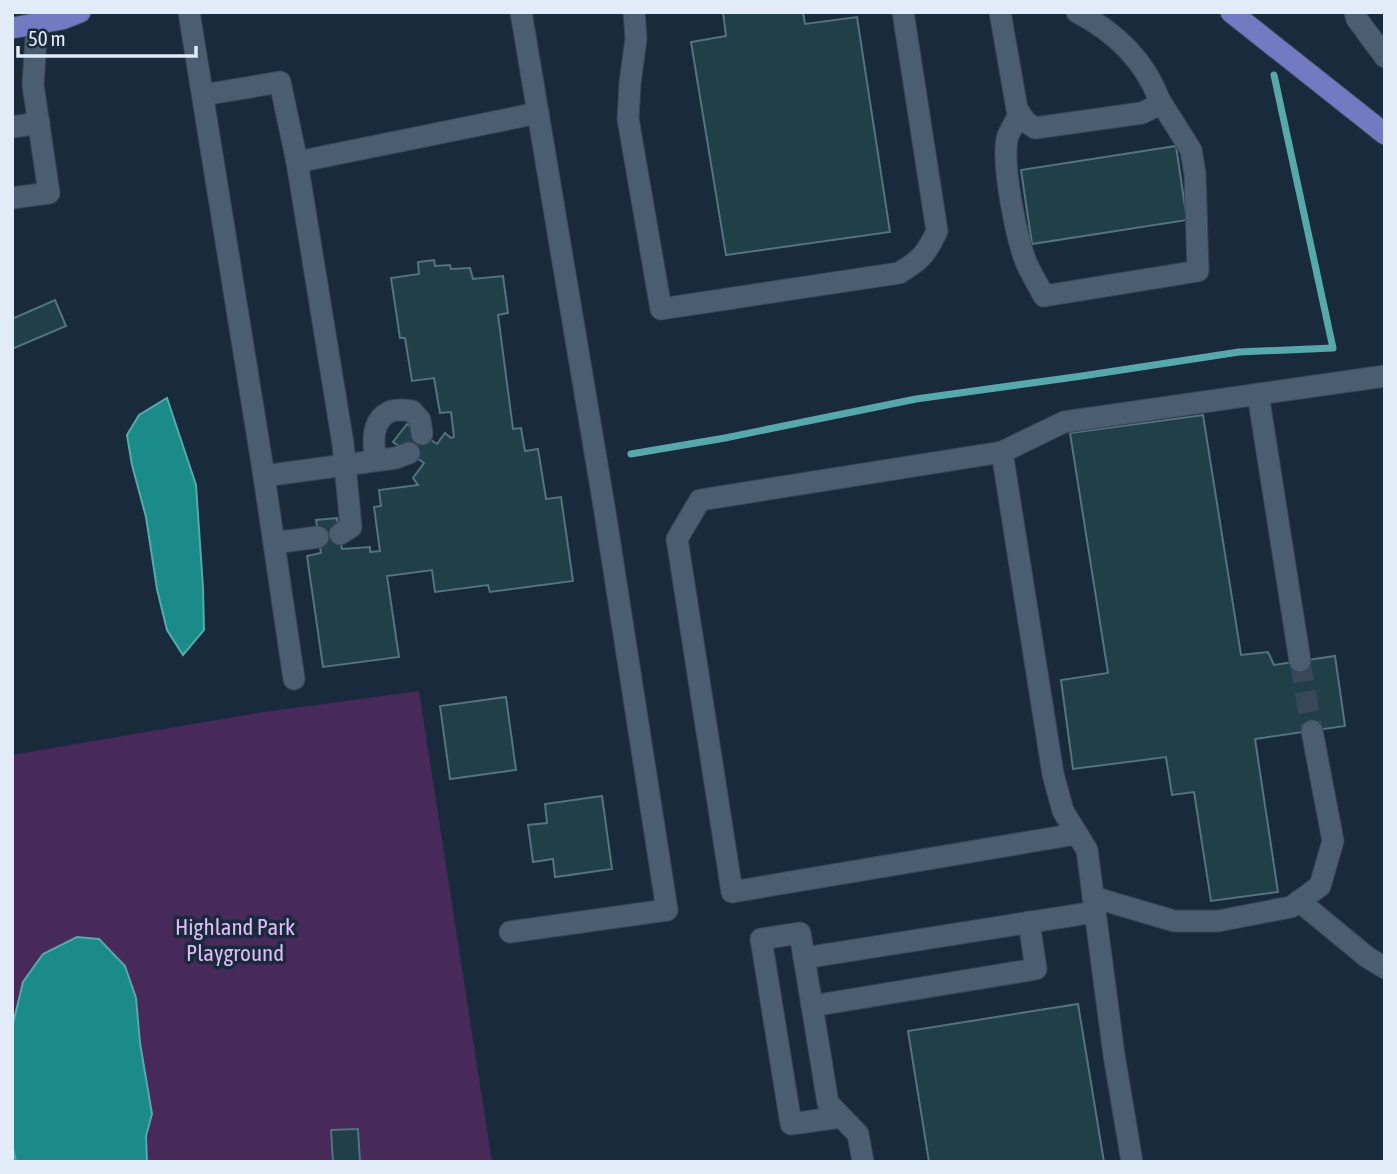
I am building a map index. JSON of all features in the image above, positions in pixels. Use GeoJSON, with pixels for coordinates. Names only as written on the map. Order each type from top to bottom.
{"type":"FeatureCollection","features":[{"type":"Feature","properties":{"kind":"main road"},"geometry":{"type":"LineString","coordinates":[[12,28],[62,19],[80,12]]}},
{"type":"Feature","properties":{"kind":"main road"},"geometry":{"type":"LineString","coordinates":[[1231,12],[1382,126]]}},
{"type":"Feature","properties":{"kind":"lane"},"geometry":{"type":"LineString","coordinates":[[189,12],[294,679]]}},
{"type":"Feature","properties":{"kind":"lane"},"geometry":{"type":"LineString","coordinates":[[510,932],[667,910],[602,492],[521,12]]}},
{"type":"Feature","properties":{"kind":"lane"},"geometry":{"type":"LineString","coordinates":[[634,12],[636,39],[628,119],[661,309],[899,272],[917,262],[928,249],[937,231],[903,12]]}},
{"type":"Feature","properties":{"kind":"lane"},"geometry":{"type":"LineString","coordinates":[[1000,12],[1017,109],[1019,115],[1035,128],[1142,113],[1154,107],[1158,99]]}},
{"type":"Feature","properties":{"kind":"lane"},"geometry":{"type":"LineString","coordinates":[[1019,115],[1008,136],[1005,154],[1017,233],[1027,264],[1044,296],[1198,271],[1195,174],[1191,150],[1140,65],[1123,44],[1097,23],[1077,12]]}},
{"type":"Feature","properties":{"kind":"lane"},"geometry":{"type":"LineString","coordinates":[[1355,12],[1357,19],[1385,57]]}},
{"type":"Feature","properties":{"kind":"lane"},"geometry":{"type":"LineString","coordinates":[[37,23],[33,85],[49,193]]}},
{"type":"Feature","properties":{"kind":"lane"},"geometry":{"type":"LineString","coordinates":[[203,95],[280,82],[297,162],[345,464],[351,527],[340,534]]}},
{"type":"Feature","properties":{"kind":"lane"},"geometry":{"type":"LineString","coordinates":[[297,162],[538,113]]}},
{"type":"Feature","properties":{"kind":"lane"},"geometry":{"type":"LineString","coordinates":[[12,127],[38,123]]}},
{"type":"Feature","properties":{"kind":"lane"},"geometry":{"type":"LineString","coordinates":[[12,198],[49,193]]}},
{"type":"Feature","properties":{"kind":"lane"},"geometry":{"type":"LineString","coordinates":[[12,211],[49,193]]}},
{"type":"Feature","properties":{"kind":"lane"},"geometry":{"type":"LineString","coordinates":[[1076,834],[732,891],[677,539],[700,500],[1002,453],[1064,422],[1385,376]]}},
{"type":"Feature","properties":{"kind":"lane"},"geometry":{"type":"LineString","coordinates":[[1258,394],[1300,661]]}},
{"type":"Feature","properties":{"kind":"lane"},"geometry":{"type":"LineString","coordinates":[[376,460],[373,439],[379,422],[388,413],[412,411],[419,420],[422,434]]}},
{"type":"Feature","properties":{"kind":"lane"},"geometry":{"type":"LineString","coordinates":[[264,476],[396,458],[409,453]]}},
{"type":"Feature","properties":{"kind":"lane"},"geometry":{"type":"LineString","coordinates":[[1002,453],[1053,774],[1063,811],[1087,850],[1114,1055],[1132,1162]]}},
{"type":"Feature","properties":{"kind":"lane"},"geometry":{"type":"LineString","coordinates":[[274,543],[318,537]]}},
{"type":"Feature","properties":{"kind":"lane"},"geometry":{"type":"LineString","coordinates":[[804,958],[1029,922],[1094,904],[1174,921],[1218,921],[1290,907],[1320,886],[1333,841],[1312,731]]}},
{"type":"Feature","properties":{"kind":"lane"},"geometry":{"type":"LineString","coordinates":[[1298,901],[1367,957],[1385,968]]}},
{"type":"Feature","properties":{"kind":"lane"},"geometry":{"type":"LineString","coordinates":[[812,1006],[1036,969],[1029,922]]}},
{"type":"Feature","properties":{"kind":"lane"},"geometry":{"type":"LineString","coordinates":[[841,1117],[791,1124],[761,939],[800,933],[828,1103],[858,1134],[863,1162]]}},
{"type":"Feature","properties":{"kind":"green space","name":"Highland Park Playground"},"geometry":{"type":"Polygon","coordinates":[[[419,691],[492,1162],[12,1162],[12,755],[257,713],[419,691]]]}},
{"type":"Feature","properties":{"kind":"shaded area"},"geometry":{"type":"Polygon","coordinates":[[[167,398],[196,485],[203,588],[204,630],[183,655],[167,630],[157,589],[146,517],[127,435],[139,415],[167,398]]]}},
{"type":"Feature","properties":{"kind":"shaded area"},"geometry":{"type":"Polygon","coordinates":[[[77,937],[99,939],[125,966],[136,998],[140,1043],[152,1114],[146,1136],[147,1162],[16,1162],[12,1144],[12,1028],[23,982],[43,954],[77,937]]]}},
{"type":"Feature","properties":{"kind":"building"},"geometry":{"type":"Polygon","coordinates":[[[723,12],[803,12],[805,24],[857,17],[890,232],[726,255],[691,42],[726,36],[723,12]]]}},
{"type":"Feature","properties":{"kind":"building"},"geometry":{"type":"Polygon","coordinates":[[[1176,146],[1187,220],[1032,244],[1021,170],[1176,146]]]}},
{"type":"Feature","properties":{"kind":"building"},"geometry":{"type":"Polygon","coordinates":[[[434,260],[435,266],[470,268],[473,279],[503,276],[508,313],[498,315],[513,429],[521,428],[525,451],[538,449],[546,499],[561,497],[573,581],[490,592],[488,585],[435,592],[432,570],[387,576],[399,657],[323,667],[307,556],[321,553],[316,520],[337,518],[342,549],[370,547],[370,552],[380,551],[374,507],[381,506],[379,490],[418,485],[413,478],[424,463],[393,442],[407,424],[437,444],[445,433],[451,438],[454,437],[451,412],[440,413],[434,378],[412,381],[405,338],[400,338],[391,278],[419,274],[418,262],[434,260]]]}},
{"type":"Feature","properties":{"kind":"building"},"geometry":{"type":"Polygon","coordinates":[[[55,300],[66,326],[12,349],[12,319],[55,300]]]}},
{"type":"Feature","properties":{"kind":"building"},"geometry":{"type":"Polygon","coordinates":[[[1203,415],[1241,655],[1268,652],[1274,665],[1335,656],[1345,726],[1255,739],[1278,892],[1211,901],[1194,792],[1172,795],[1166,757],[1073,769],[1061,680],[1108,673],[1070,433],[1203,415]]]}},
{"type":"Feature","properties":{"kind":"building"},"geometry":{"type":"Polygon","coordinates":[[[506,697],[516,770],[450,779],[440,706],[506,697]]]}},
{"type":"Feature","properties":{"kind":"building"},"geometry":{"type":"Polygon","coordinates":[[[602,796],[612,869],[555,877],[553,859],[533,862],[528,825],[547,823],[545,804],[602,796]]]}},
{"type":"Feature","properties":{"kind":"building"},"geometry":{"type":"Polygon","coordinates":[[[1078,1004],[1104,1162],[929,1162],[908,1031],[1078,1004]]]}},
{"type":"Feature","properties":{"kind":"building"},"geometry":{"type":"Polygon","coordinates":[[[358,1129],[360,1162],[333,1162],[331,1130],[358,1129]]]}},
{"type":"Feature","properties":{"kind":"waterway"},"geometry":{"type":"LineString","coordinates":[[631,454],[725,438],[916,399],[1239,352],[1333,348],[1274,75]]}},
{"type":"Feature","properties":{"kind":"tunnel"},"geometry":{"type":"LineString","coordinates":[[1300,661],[1312,731]]}}]}
